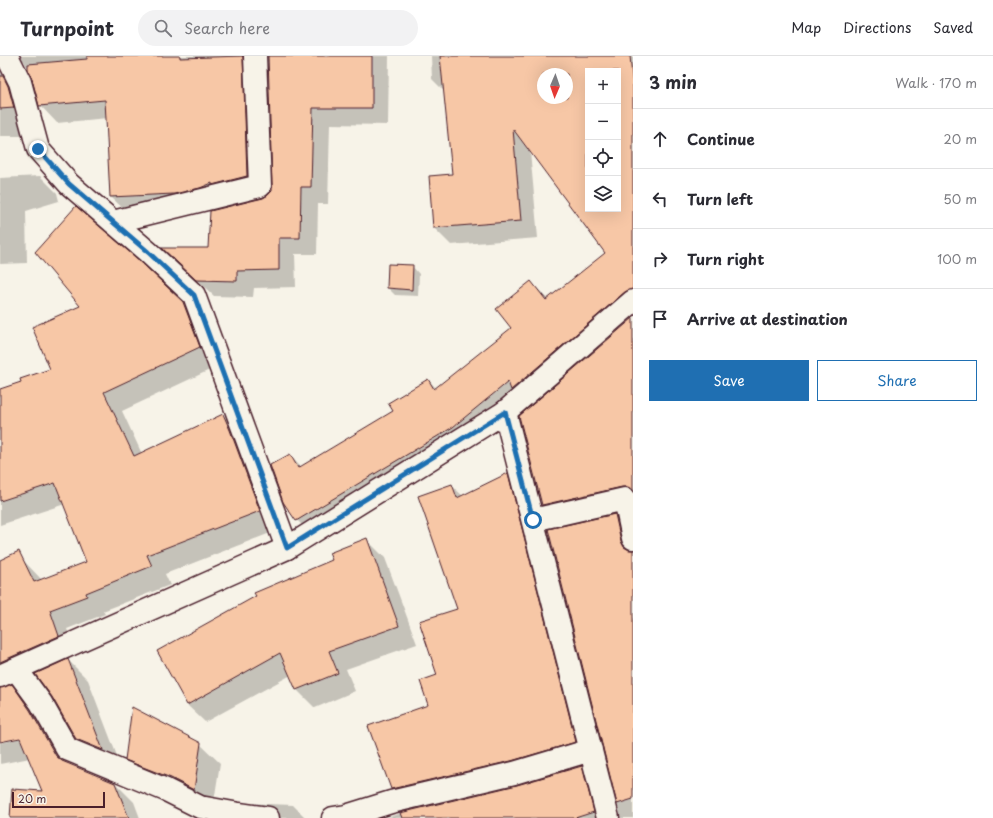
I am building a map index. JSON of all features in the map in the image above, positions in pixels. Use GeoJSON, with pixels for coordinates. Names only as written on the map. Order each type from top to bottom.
{"type":"FeatureCollection","features":[{"type":"Feature","properties":{"kind":"street"},"geometry":{"type":"LineString","coordinates":[[7,56],[20,82],[38,149],[69,184],[148,252],[194,295],[287,548]]}},
{"type":"Feature","properties":{"kind":"street"},"geometry":{"type":"LineString","coordinates":[[113,222],[260,186],[255,56]]}},
{"type":"Feature","properties":{"kind":"street"},"geometry":{"type":"LineString","coordinates":[[268,818],[200,807],[166,790],[67,749],[41,703],[8,672],[287,548],[505,412],[633,301]]}},
{"type":"Feature","properties":{"kind":"street"},"geometry":{"type":"LineString","coordinates":[[505,412],[608,818]]}},
{"type":"Feature","properties":{"kind":"street"},"geometry":{"type":"LineString","coordinates":[[533,520],[625,499],[633,538]]}},
{"type":"Feature","properties":{"kind":"street"},"geometry":{"type":"LineString","coordinates":[[333,818],[346,816],[391,802],[514,773],[591,750]]}},
{"type":"Feature","properties":{"kind":"building"},"geometry":{"type":"Polygon","coordinates":[[[87,56],[180,56],[180,58],[243,56],[247,176],[212,185],[212,183],[200,188],[174,194],[110,197],[105,100],[39,106],[28,70],[28,64],[87,59],[87,56]]]}},
{"type":"Feature","properties":{"kind":"building"},"geometry":{"type":"Polygon","coordinates":[[[268,56],[372,56],[372,108],[313,108],[311,187],[301,187],[300,238],[279,238],[279,270],[237,271],[237,281],[196,280],[162,248],[208,248],[210,211],[263,198],[272,191],[268,56]]]}},
{"type":"Feature","properties":{"kind":"building"},"geometry":{"type":"Polygon","coordinates":[[[440,56],[630,56],[633,87],[633,289],[625,292],[511,390],[508,382],[453,427],[296,521],[283,502],[270,465],[290,454],[298,468],[393,411],[388,403],[428,379],[434,389],[511,328],[496,309],[531,281],[546,300],[605,253],[513,129],[521,221],[433,228],[429,176],[452,174],[440,56]]]}},
{"type":"Feature","properties":{"kind":"building"},"geometry":{"type":"Polygon","coordinates":[[[0,76],[3,76],[8,86],[14,108],[0,109],[0,76]]]}},
{"type":"Feature","properties":{"kind":"building"},"geometry":{"type":"Polygon","coordinates":[[[76,206],[140,261],[183,302],[200,347],[104,392],[134,456],[223,414],[260,511],[147,555],[152,566],[86,593],[87,596],[50,610],[59,636],[0,662],[0,560],[19,551],[34,582],[86,562],[55,483],[0,501],[0,389],[21,382],[20,379],[50,369],[32,327],[80,306],[35,252],[76,206]]]}},
{"type":"Feature","properties":{"kind":"building"},"geometry":{"type":"Polygon","coordinates":[[[388,264],[413,265],[412,290],[387,288],[388,264]]]}},
{"type":"Feature","properties":{"kind":"building"},"geometry":{"type":"Polygon","coordinates":[[[633,318],[633,490],[628,487],[622,487],[542,505],[519,416],[633,318]]]}},
{"type":"Feature","properties":{"kind":"building"},"geometry":{"type":"Polygon","coordinates":[[[508,473],[576,742],[511,761],[391,789],[368,726],[428,705],[420,681],[437,675],[419,621],[457,609],[418,496],[452,484],[457,498],[508,473]]]}},
{"type":"Feature","properties":{"kind":"building"},"geometry":{"type":"Polygon","coordinates":[[[615,514],[621,541],[624,547],[629,550],[633,550],[633,799],[617,804],[548,529],[615,514]]]}},
{"type":"Feature","properties":{"kind":"building"},"geometry":{"type":"Polygon","coordinates":[[[367,538],[399,626],[329,651],[338,673],[296,690],[280,653],[187,705],[157,651],[256,596],[254,593],[332,560],[329,553],[367,538]]]}},
{"type":"Feature","properties":{"kind":"building"},"geometry":{"type":"Polygon","coordinates":[[[68,659],[103,750],[76,739],[52,697],[35,674],[68,659]]]}},
{"type":"Feature","properties":{"kind":"building"},"geometry":{"type":"Polygon","coordinates":[[[12,684],[30,710],[56,756],[62,761],[115,783],[129,818],[10,818],[12,789],[42,791],[20,738],[0,742],[0,688],[12,684]]]}},
{"type":"Feature","properties":{"kind":"building"},"geometry":{"type":"Polygon","coordinates":[[[132,707],[201,743],[194,790],[171,778],[125,760],[132,707]]]}},
{"type":"Feature","properties":{"kind":"building"},"geometry":{"type":"Polygon","coordinates":[[[582,766],[594,812],[575,818],[402,818],[400,813],[517,785],[582,766]]]}},
{"type":"Feature","properties":{"kind":"route"},"geometry":{"type":"LineString","coordinates":[[38,149],[69,184],[148,252],[194,295],[287,548],[505,412],[533,520]]}}]}
